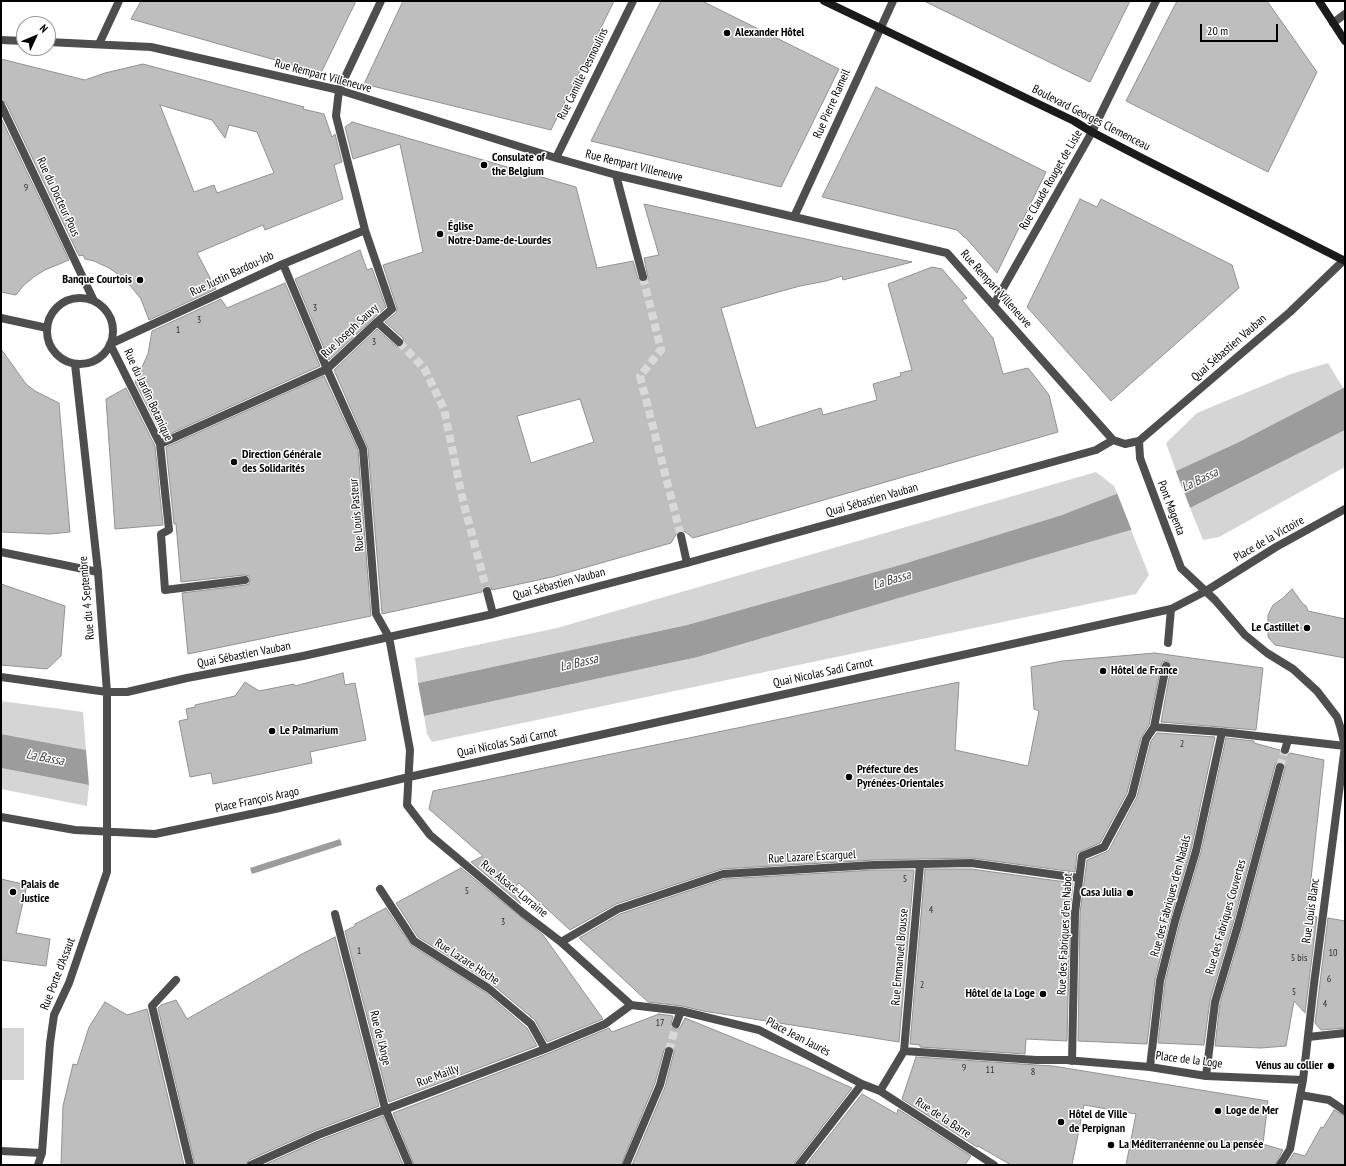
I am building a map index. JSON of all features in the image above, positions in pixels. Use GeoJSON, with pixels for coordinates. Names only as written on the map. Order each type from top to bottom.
{"type":"FeatureCollection","features":[{"type":"Feature","properties":{"kind":"main road","name":"Boulevard Georges Clemenceau"},"geometry":{"type":"LineString","coordinates":[[824,1],[1074,121],[1092,132],[1345,261]]}},
{"type":"Feature","properties":{"kind":"main road"},"geometry":{"type":"LineString","coordinates":[[1319,1],[1345,41]]}},
{"type":"Feature","properties":{"kind":"street"},"geometry":{"type":"LineString","coordinates":[[99,44],[119,1]]}},
{"type":"Feature","properties":{"kind":"street","name":"Rue Joseph Sauvy"},"geometry":{"type":"LineString","coordinates":[[160,444],[327,369],[392,309],[365,230],[336,116],[339,90],[381,1]]}},
{"type":"Feature","properties":{"kind":"street","name":"Rue Camille Desmoulins"},"geometry":{"type":"LineString","coordinates":[[556,158],[633,1]]}},
{"type":"Feature","properties":{"kind":"street","name":"Rue Pierre Rameil"},"geometry":{"type":"LineString","coordinates":[[794,217],[893,1]]}},
{"type":"Feature","properties":{"kind":"street","name":"Rue Claude Rouget de Lisle"},"geometry":{"type":"LineString","coordinates":[[994,304],[1092,132],[1156,1]]}},
{"type":"Feature","properties":{"kind":"street"},"geometry":{"type":"LineString","coordinates":[[1333,23],[1345,14]]}},
{"type":"Feature","properties":{"kind":"street"},"geometry":{"type":"LineString","coordinates":[[1,40],[16,41]]}},
{"type":"Feature","properties":{"kind":"street","name":"Rue Rempart Villeneuve"},"geometry":{"type":"LineString","coordinates":[[56,42],[152,47],[339,90],[556,158],[616,175],[947,253],[994,304],[1113,440]]}},
{"type":"Feature","properties":{"kind":"street","name":"Rue du Docteur Pous"},"geometry":{"type":"LineString","coordinates":[[1,105],[94,301]]}},
{"type":"Feature","properties":{"kind":"street"},"geometry":{"type":"LineString","coordinates":[[616,175],[643,277]]}},
{"type":"Feature","properties":{"kind":"street","name":"Rue Justin Bardou-Job"},"geometry":{"type":"LineString","coordinates":[[110,344],[283,264],[365,230]]}},
{"type":"Feature","properties":{"kind":"street","name":"Quai Sébastien Vauban"},"geometry":{"type":"LineString","coordinates":[[1139,441],[1290,312],[1345,261]]}},
{"type":"Feature","properties":{"kind":"street","name":"Rue Louis Pasteur"},"geometry":{"type":"LineString","coordinates":[[283,264],[327,369],[363,449],[376,614],[389,637],[410,750],[410,777]]}},
{"type":"Feature","properties":{"kind":"street"},"geometry":{"type":"LineString","coordinates":[[73,298],[84,298],[94,301],[103,306],[109,315],[113,334],[110,344],[104,353],[96,360],[75,364],[64,360],[54,352],[48,341],[47,328],[49,318],[55,309],[63,302],[73,298]]}},
{"type":"Feature","properties":{"kind":"street"},"geometry":{"type":"LineString","coordinates":[[1,318],[47,328]]}},
{"type":"Feature","properties":{"kind":"street"},"geometry":{"type":"LineString","coordinates":[[377,322],[398,342]]}},
{"type":"Feature","properties":{"kind":"street","name":"Rue du Jardin Botanique"},"geometry":{"type":"LineString","coordinates":[[110,344],[160,444],[169,528],[169,530],[161,534],[165,590],[245,580]]}},
{"type":"Feature","properties":{"kind":"street","name":"Rue du 4 Septembre"},"geometry":{"type":"LineString","coordinates":[[75,364],[98,572],[107,692],[108,831]]}},
{"type":"Feature","properties":{"kind":"street"},"geometry":{"type":"LineString","coordinates":[[1113,440],[1126,444],[1139,441]]}},
{"type":"Feature","properties":{"kind":"street","name":"Quai Sébastien Vauban"},"geometry":{"type":"LineString","coordinates":[[1,677],[107,692],[127,692],[389,637],[493,614],[687,563],[1096,450],[1113,440]]}},
{"type":"Feature","properties":{"kind":"street","name":"Pont Magenta"},"geometry":{"type":"LineString","coordinates":[[1139,441],[1140,458],[1181,568],[1206,591]]}},
{"type":"Feature","properties":{"kind":"street","name":"Place de la Victoire"},"geometry":{"type":"LineString","coordinates":[[1206,591],[1276,547],[1345,509]]}},
{"type":"Feature","properties":{"kind":"street"},"geometry":{"type":"LineString","coordinates":[[681,536],[687,563]]}},
{"type":"Feature","properties":{"kind":"street"},"geometry":{"type":"LineString","coordinates":[[1,552],[98,572]]}},
{"type":"Feature","properties":{"kind":"street"},"geometry":{"type":"LineString","coordinates":[[487,591],[493,614]]}},
{"type":"Feature","properties":{"kind":"street"},"geometry":{"type":"LineString","coordinates":[[1154,727],[1222,732],[1345,746],[1337,717],[1318,691],[1293,669],[1267,653],[1245,634],[1206,591]]}},
{"type":"Feature","properties":{"kind":"street","name":"Quai Nicolas Sadi Carnot"},"geometry":{"type":"LineString","coordinates":[[410,777],[1171,609],[1206,591]]}},
{"type":"Feature","properties":{"kind":"street"},"geometry":{"type":"LineString","coordinates":[[1168,643],[1171,609]]}},
{"type":"Feature","properties":{"kind":"street","name":"Rue des Fabriques d'en Nabot"},"geometry":{"type":"LineString","coordinates":[[1072,1061],[1075,913],[1078,878],[1082,856],[1104,847],[1132,795],[1146,740],[1154,727],[1166,666]]}},
{"type":"Feature","properties":{"kind":"street","name":"Rue des Fabriques d'en Nadals"},"geometry":{"type":"LineString","coordinates":[[1150,1067],[1160,980],[1175,921],[1196,851],[1222,732]]}},
{"type":"Feature","properties":{"kind":"street"},"geometry":{"type":"LineString","coordinates":[[1285,750],[1288,740]]}},
{"type":"Feature","properties":{"kind":"street","name":"Rue Louis Blanc"},"geometry":{"type":"LineString","coordinates":[[1280,1165],[1290,1149],[1303,1080],[1344,770],[1345,746]]}},
{"type":"Feature","properties":{"kind":"street","name":"Rue des Fabriques Couvertes"},"geometry":{"type":"LineString","coordinates":[[1206,1076],[1215,1002],[1238,925],[1280,767]]}},
{"type":"Feature","properties":{"kind":"street","name":"Place François Arago"},"geometry":{"type":"LineString","coordinates":[[1,816],[74,830],[155,834],[275,809],[410,777]]}},
{"type":"Feature","properties":{"kind":"street","name":"Rue Alsace-Lorraine"},"geometry":{"type":"LineString","coordinates":[[410,777],[407,805],[430,835],[523,913],[561,942],[631,1005]]}},
{"type":"Feature","properties":{"kind":"street","name":"Rue Porte d'Assaut"},"geometry":{"type":"LineString","coordinates":[[38,1165],[42,1153],[50,1043],[54,1014],[69,982],[107,872],[108,831]]}},
{"type":"Feature","properties":{"kind":"street","name":"Rue Lazare Escarguel"},"geometry":{"type":"LineString","coordinates":[[561,942],[618,909],[723,874],[874,866],[971,863],[1078,878]]}},
{"type":"Feature","properties":{"kind":"street","name":"Rue Emmanuel Brousse"},"geometry":{"type":"LineString","coordinates":[[904,1051],[920,865]]}},
{"type":"Feature","properties":{"kind":"street","name":"Rue Lazare Hoche"},"geometry":{"type":"LineString","coordinates":[[380,889],[414,941],[488,988],[531,1024],[545,1049]]}},
{"type":"Feature","properties":{"kind":"street","name":"Rue de l'Ange"},"geometry":{"type":"LineString","coordinates":[[335,914],[385,1108],[409,1165]]}},
{"type":"Feature","properties":{"kind":"street"},"geometry":{"type":"LineString","coordinates":[[176,980],[152,1006],[190,1165]]}},
{"type":"Feature","properties":{"kind":"street","name":"Rue Mailly"},"geometry":{"type":"LineString","coordinates":[[251,1165],[318,1135],[385,1108],[545,1049],[605,1024],[631,1005]]}},
{"type":"Feature","properties":{"kind":"street","name":"Place Jean Jaurès"},"geometry":{"type":"LineString","coordinates":[[631,1005],[681,1011],[759,1030],[862,1084],[880,1091]]}},
{"type":"Feature","properties":{"kind":"street"},"geometry":{"type":"LineString","coordinates":[[676,1024],[681,1011]]}},
{"type":"Feature","properties":{"kind":"street"},"geometry":{"type":"LineString","coordinates":[[1308,1037],[1345,1033]]}},
{"type":"Feature","properties":{"kind":"street"},"geometry":{"type":"LineString","coordinates":[[626,1165],[660,1085],[669,1051]]}},
{"type":"Feature","properties":{"kind":"street"},"geometry":{"type":"LineString","coordinates":[[880,1091],[904,1051]]}},
{"type":"Feature","properties":{"kind":"street","name":"Place de la Loge"},"geometry":{"type":"LineString","coordinates":[[904,1051],[1150,1067],[1206,1076],[1303,1080]]}},
{"type":"Feature","properties":{"kind":"street"},"geometry":{"type":"LineString","coordinates":[[799,1165],[862,1084]]}},
{"type":"Feature","properties":{"kind":"street","name":"Rue de la Barre"},"geometry":{"type":"LineString","coordinates":[[880,1091],[994,1165]]}},
{"type":"Feature","properties":{"kind":"street"},"geometry":{"type":"LineString","coordinates":[[1300,1095],[1329,1100],[1345,1111]]}},
{"type":"Feature","properties":{"kind":"street"},"geometry":{"type":"LineString","coordinates":[[1,1151],[42,1153]]}},
{"type":"Feature","properties":{"kind":"shaded area"},"geometry":{"type":"Polygon","coordinates":[[[1328,363],[1343,388],[1239,442],[1176,471],[1166,443],[1197,413],[1291,374],[1328,363]]]}},
{"type":"Feature","properties":{"kind":"shaded area"},"geometry":{"type":"Polygon","coordinates":[[[1345,430],[1345,467],[1219,537],[1203,540],[1190,508],[1345,430]]]}},
{"type":"Feature","properties":{"kind":"shaded area"},"geometry":{"type":"Polygon","coordinates":[[[1096,472],[1114,486],[1118,495],[1062,515],[900,565],[687,625],[418,683],[415,658],[557,628],[1096,472]]]}},
{"type":"Feature","properties":{"kind":"shaded area"},"geometry":{"type":"Polygon","coordinates":[[[1131,530],[1149,575],[1136,594],[432,742],[427,734],[424,716],[698,657],[1131,530]]]}},
{"type":"Feature","properties":{"kind":"shaded area"},"geometry":{"type":"Polygon","coordinates":[[[1,701],[83,712],[86,750],[1,734],[1,701]]]}},
{"type":"Feature","properties":{"kind":"shaded area"},"geometry":{"type":"Polygon","coordinates":[[[1,768],[89,785],[87,806],[1,789],[1,768]]]}},
{"type":"Feature","properties":{"kind":"shaded area"},"geometry":{"type":"Polygon","coordinates":[[[1,1028],[24,1028],[24,1080],[1,1080],[1,1028]]]}},
{"type":"Feature","properties":{"kind":"water","name":"La Bassa"},"geometry":{"type":"Polygon","coordinates":[[[1345,387],[1345,430],[1190,508],[1131,530],[698,657],[424,716],[418,683],[687,625],[900,565],[1062,515],[1176,471],[1239,442],[1345,387]]]}},
{"type":"Feature","properties":{"kind":"water","name":"La Bassa"},"geometry":{"type":"Polygon","coordinates":[[[1,734],[86,750],[89,785],[1,768],[1,734]]]}},
{"type":"Feature","properties":{"kind":"water"},"geometry":{"type":"Polygon","coordinates":[[[340,839],[342,845],[252,874],[250,868],[340,839]]]}},
{"type":"Feature","properties":{"kind":"pier"},"geometry":{"type":"Polygon","coordinates":[[[1175,469],[1191,510],[1132,531],[1117,493],[1175,469]]]}},
{"type":"Feature","properties":{"kind":"building"},"geometry":{"type":"Polygon","coordinates":[[[141,1],[356,1],[321,73],[131,19],[141,1]]]}},
{"type":"Feature","properties":{"kind":"building"},"geometry":{"type":"Polygon","coordinates":[[[403,1],[614,1],[551,130],[364,84],[403,1]]]}},
{"type":"Feature","properties":{"kind":"building"},"geometry":{"type":"Polygon","coordinates":[[[661,1],[702,1],[839,69],[781,187],[591,141],[661,1]]]}},
{"type":"Feature","properties":{"kind":"building"},"geometry":{"type":"Polygon","coordinates":[[[924,1],[1130,1],[1090,82],[924,1]]]}},
{"type":"Feature","properties":{"kind":"building"},"geometry":{"type":"Polygon","coordinates":[[[1177,1],[1267,1],[1317,72],[1268,172],[1126,101],[1177,1]]]}},
{"type":"Feature","properties":{"kind":"building"},"geometry":{"type":"Polygon","coordinates":[[[1,59],[85,80],[105,73],[143,64],[304,107],[303,109],[324,114],[332,137],[335,134],[342,162],[334,165],[343,199],[265,230],[263,225],[197,253],[216,289],[149,320],[141,299],[125,279],[109,268],[94,261],[85,259],[83,255],[79,256],[6,103],[1,100],[1,59]],[[160,105],[194,192],[214,185],[217,193],[274,173],[257,132],[229,125],[225,138],[212,120],[160,105]]]}},
{"type":"Feature","properties":{"kind":"building"},"geometry":{"type":"Polygon","coordinates":[[[876,87],[1046,172],[997,273],[957,230],[822,197],[876,87]]]}},
{"type":"Feature","properties":{"kind":"building"},"geometry":{"type":"Polygon","coordinates":[[[1,118],[69,260],[35,276],[24,285],[16,295],[1,292],[1,118]]]}},
{"type":"Feature","properties":{"kind":"building"},"geometry":{"type":"Polygon","coordinates":[[[352,122],[576,187],[597,268],[633,261],[638,278],[642,282],[647,281],[648,278],[644,258],[659,255],[644,204],[912,262],[843,280],[842,276],[800,286],[721,308],[756,428],[821,408],[823,415],[877,400],[873,384],[901,376],[900,373],[912,370],[888,284],[932,267],[942,269],[967,298],[962,300],[993,338],[1003,374],[1028,368],[1049,395],[1058,432],[693,538],[680,528],[671,543],[552,577],[492,590],[491,587],[486,586],[483,587],[482,592],[382,614],[368,448],[334,370],[377,329],[396,346],[400,347],[403,345],[403,338],[385,322],[396,313],[397,308],[383,265],[423,252],[400,144],[353,159],[345,127],[352,122]],[[580,399],[517,416],[531,463],[594,442],[580,399]]]}},
{"type":"Feature","properties":{"kind":"building"},"geometry":{"type":"Polygon","coordinates":[[[1080,199],[1097,207],[1101,199],[1232,265],[1239,288],[1111,401],[1027,307],[1080,199]]]}},
{"type":"Feature","properties":{"kind":"building"},"geometry":{"type":"Polygon","coordinates":[[[360,250],[367,270],[372,268],[386,307],[329,360],[295,279],[360,250]]]}},
{"type":"Feature","properties":{"kind":"building"},"geometry":{"type":"Polygon","coordinates":[[[285,283],[320,366],[163,437],[135,382],[148,354],[152,331],[221,299],[227,308],[285,283]]]}},
{"type":"Feature","properties":{"kind":"building"},"geometry":{"type":"Polygon","coordinates":[[[1,349],[26,384],[35,391],[59,403],[70,532],[50,534],[1,532],[1,349]]]}},
{"type":"Feature","properties":{"kind":"building"},"geometry":{"type":"Polygon","coordinates":[[[324,376],[358,450],[371,616],[188,654],[182,593],[246,585],[249,584],[250,580],[249,576],[244,575],[181,582],[176,524],[174,524],[166,447],[324,376]]]}},
{"type":"Feature","properties":{"kind":"building"},"geometry":{"type":"Polygon","coordinates":[[[126,388],[155,446],[163,525],[115,529],[106,399],[126,388]]]}},
{"type":"Feature","properties":{"kind":"building"},"geometry":{"type":"Polygon","coordinates":[[[1,584],[65,606],[61,656],[47,669],[1,665],[1,584]]]}},
{"type":"Feature","properties":{"kind":"building","name":"Le Castillet"},"geometry":{"type":"Polygon","coordinates":[[[1292,589],[1306,606],[1308,611],[1345,619],[1345,658],[1275,645],[1268,637],[1268,615],[1273,605],[1292,589]]]}},
{"type":"Feature","properties":{"kind":"building"},"geometry":{"type":"Polygon","coordinates":[[[1155,653],[1263,668],[1256,730],[1161,722],[1171,667],[1169,662],[1162,662],[1149,725],[1141,738],[1127,793],[1100,843],[1077,853],[1075,872],[971,858],[874,860],[722,869],[616,904],[570,930],[519,883],[511,890],[521,904],[471,862],[483,856],[429,809],[433,791],[959,682],[955,750],[1028,766],[1039,711],[1034,709],[1031,667],[1062,661],[1155,653]]]}},
{"type":"Feature","properties":{"kind":"building","name":"Le Palmarium"},"geometry":{"type":"Polygon","coordinates":[[[343,673],[345,685],[355,683],[366,740],[310,752],[312,763],[261,774],[213,784],[211,773],[190,777],[179,721],[188,719],[186,709],[195,707],[195,705],[235,696],[245,682],[259,691],[294,684],[295,686],[343,673]]]}},
{"type":"Feature","properties":{"kind":"building"},"geometry":{"type":"Polygon","coordinates":[[[1157,733],[1215,737],[1191,850],[1170,920],[1155,980],[1147,1044],[1078,1041],[1080,913],[1087,860],[1109,850],[1137,797],[1151,741],[1157,733]]]}},
{"type":"Feature","properties":{"kind":"building"},"geometry":{"type":"Polygon","coordinates":[[[1226,738],[1254,741],[1254,743],[1280,750],[1284,755],[1290,753],[1324,760],[1307,915],[1317,917],[1305,1013],[1294,1001],[1286,1046],[1261,1048],[1215,1046],[1220,1003],[1243,926],[1285,768],[1284,763],[1281,762],[1276,763],[1275,766],[1233,924],[1210,1000],[1204,1045],[1158,1043],[1165,982],[1180,922],[1201,852],[1226,738]]]}},
{"type":"Feature","properties":{"kind":"building"},"geometry":{"type":"Polygon","coordinates":[[[461,868],[543,935],[603,1019],[547,1042],[535,1020],[492,984],[418,937],[396,903],[461,868]]]}},
{"type":"Feature","properties":{"kind":"building"},"geometry":{"type":"Polygon","coordinates":[[[925,869],[971,869],[1073,883],[1070,913],[1067,1041],[1026,1039],[1025,1054],[920,1047],[920,1045],[910,1044],[925,869]]]}},
{"type":"Feature","properties":{"kind":"building"},"geometry":{"type":"Polygon","coordinates":[[[874,870],[914,870],[899,1042],[703,1011],[682,1006],[648,1002],[579,938],[620,914],[724,879],[874,870]]]}},
{"type":"Feature","properties":{"kind":"building"},"geometry":{"type":"Polygon","coordinates":[[[1,879],[27,885],[16,933],[50,939],[46,966],[1,960],[1,879]]]}},
{"type":"Feature","properties":{"kind":"building"},"geometry":{"type":"Polygon","coordinates":[[[386,908],[411,945],[485,992],[527,1028],[537,1046],[389,1102],[345,931],[355,926],[355,924],[386,908]]]}},
{"type":"Feature","properties":{"kind":"building"},"geometry":{"type":"Polygon","coordinates":[[[1328,918],[1345,921],[1345,1028],[1321,1030],[1315,1023],[1328,918]]]}},
{"type":"Feature","properties":{"kind":"building"},"geometry":{"type":"Polygon","coordinates":[[[335,937],[379,1106],[316,1130],[249,1160],[246,1165],[195,1165],[158,1008],[161,1005],[176,1000],[187,1019],[335,937]]]}},
{"type":"Feature","properties":{"kind":"building"},"geometry":{"type":"Polygon","coordinates":[[[105,1002],[127,1015],[147,1009],[184,1165],[61,1165],[63,1106],[73,1064],[77,1065],[89,1027],[105,1002]]]}},
{"type":"Feature","properties":{"kind":"building"},"geometry":{"type":"Polygon","coordinates":[[[659,1014],[673,1016],[671,1024],[674,1029],[680,1028],[685,1018],[852,1088],[794,1165],[632,1165],[665,1087],[674,1052],[673,1047],[668,1046],[664,1050],[655,1083],[621,1165],[414,1165],[393,1113],[547,1054],[609,1028],[612,1032],[659,1014]]]}},
{"type":"Feature","properties":{"kind":"building"},"geometry":{"type":"Polygon","coordinates":[[[916,1057],[1053,1066],[1268,1101],[1263,1144],[1283,1150],[1275,1165],[1126,1165],[1136,1114],[1084,1105],[1072,1165],[1011,1165],[978,1146],[977,1147],[902,1099],[916,1057]]]}},
{"type":"Feature","properties":{"kind":"building"},"geometry":{"type":"Polygon","coordinates":[[[862,1094],[897,1114],[898,1109],[971,1156],[965,1165],[806,1165],[862,1094]]]}},
{"type":"Feature","properties":{"kind":"building"},"geometry":{"type":"Polygon","coordinates":[[[1334,1110],[1345,1116],[1345,1165],[1286,1165],[1294,1153],[1305,1156],[1321,1127],[1323,1128],[1334,1110]]]}},
{"type":"Feature","properties":{"kind":"building"},"geometry":{"type":"Polygon","coordinates":[[[383,1116],[403,1165],[264,1165],[320,1140],[383,1116]]]}},
{"type":"Feature","properties":{"kind":"tunnel"},"geometry":{"type":"LineString","coordinates":[[643,277],[661,350],[640,376],[681,536]]}},
{"type":"Feature","properties":{"kind":"tunnel"},"geometry":{"type":"LineString","coordinates":[[399,342],[424,368],[444,409],[463,501],[487,591]]}},
{"type":"Feature","properties":{"kind":"tunnel"},"geometry":{"type":"LineString","coordinates":[[1280,767],[1285,750]]}},
{"type":"Feature","properties":{"kind":"tunnel"},"geometry":{"type":"LineString","coordinates":[[669,1051],[676,1024]]}},
{"type":"Feature","properties":{"kind":"place","name":"Alexander Hôtel"},"geometry":{"type":"Point","coordinates":[727,33]}},
{"type":"Feature","properties":{"kind":"place","name":"Consulate of the Belgium"},"geometry":{"type":"Point","coordinates":[484,165]}},
{"type":"Feature","properties":{"kind":"place","name":"Église Notre-Dame-de-Lourdes"},"geometry":{"type":"Point","coordinates":[440,234]}},
{"type":"Feature","properties":{"kind":"place","name":"Banque Courtois"},"geometry":{"type":"Point","coordinates":[140,280]}},
{"type":"Feature","properties":{"kind":"place","name":"Direction Générale des Solidarités"},"geometry":{"type":"Point","coordinates":[234,462]}},
{"type":"Feature","properties":{"kind":"place","name":"Le Castillet"},"geometry":{"type":"Point","coordinates":[1307,628]}},
{"type":"Feature","properties":{"kind":"place","name":"Hôtel de France"},"geometry":{"type":"Point","coordinates":[1103,671]}},
{"type":"Feature","properties":{"kind":"place","name":"Le Palmarium"},"geometry":{"type":"Point","coordinates":[272,731]}},
{"type":"Feature","properties":{"kind":"place","name":"Préfecture des Pyrénées-Orientales"},"geometry":{"type":"Point","coordinates":[849,777]}},
{"type":"Feature","properties":{"kind":"place","name":"Palais de Justice"},"geometry":{"type":"Point","coordinates":[13,892]}},
{"type":"Feature","properties":{"kind":"place","name":"Casa Julia"},"geometry":{"type":"Point","coordinates":[1130,893]}},
{"type":"Feature","properties":{"kind":"place","name":"Hôtel de la Loge"},"geometry":{"type":"Point","coordinates":[1043,994]}},
{"type":"Feature","properties":{"kind":"place","name":"Vénus au collier"},"geometry":{"type":"Point","coordinates":[1331,1066]}},
{"type":"Feature","properties":{"kind":"place","name":"Loge de Mer"},"geometry":{"type":"Point","coordinates":[1218,1111]}},
{"type":"Feature","properties":{"kind":"place","name":"Hôtel de Ville de Perpignan"},"geometry":{"type":"Point","coordinates":[1061,1122]}},
{"type":"Feature","properties":{"kind":"place","name":"La Méditerranéenne ou La pensée"},"geometry":{"type":"Point","coordinates":[1111,1145]}}]}
